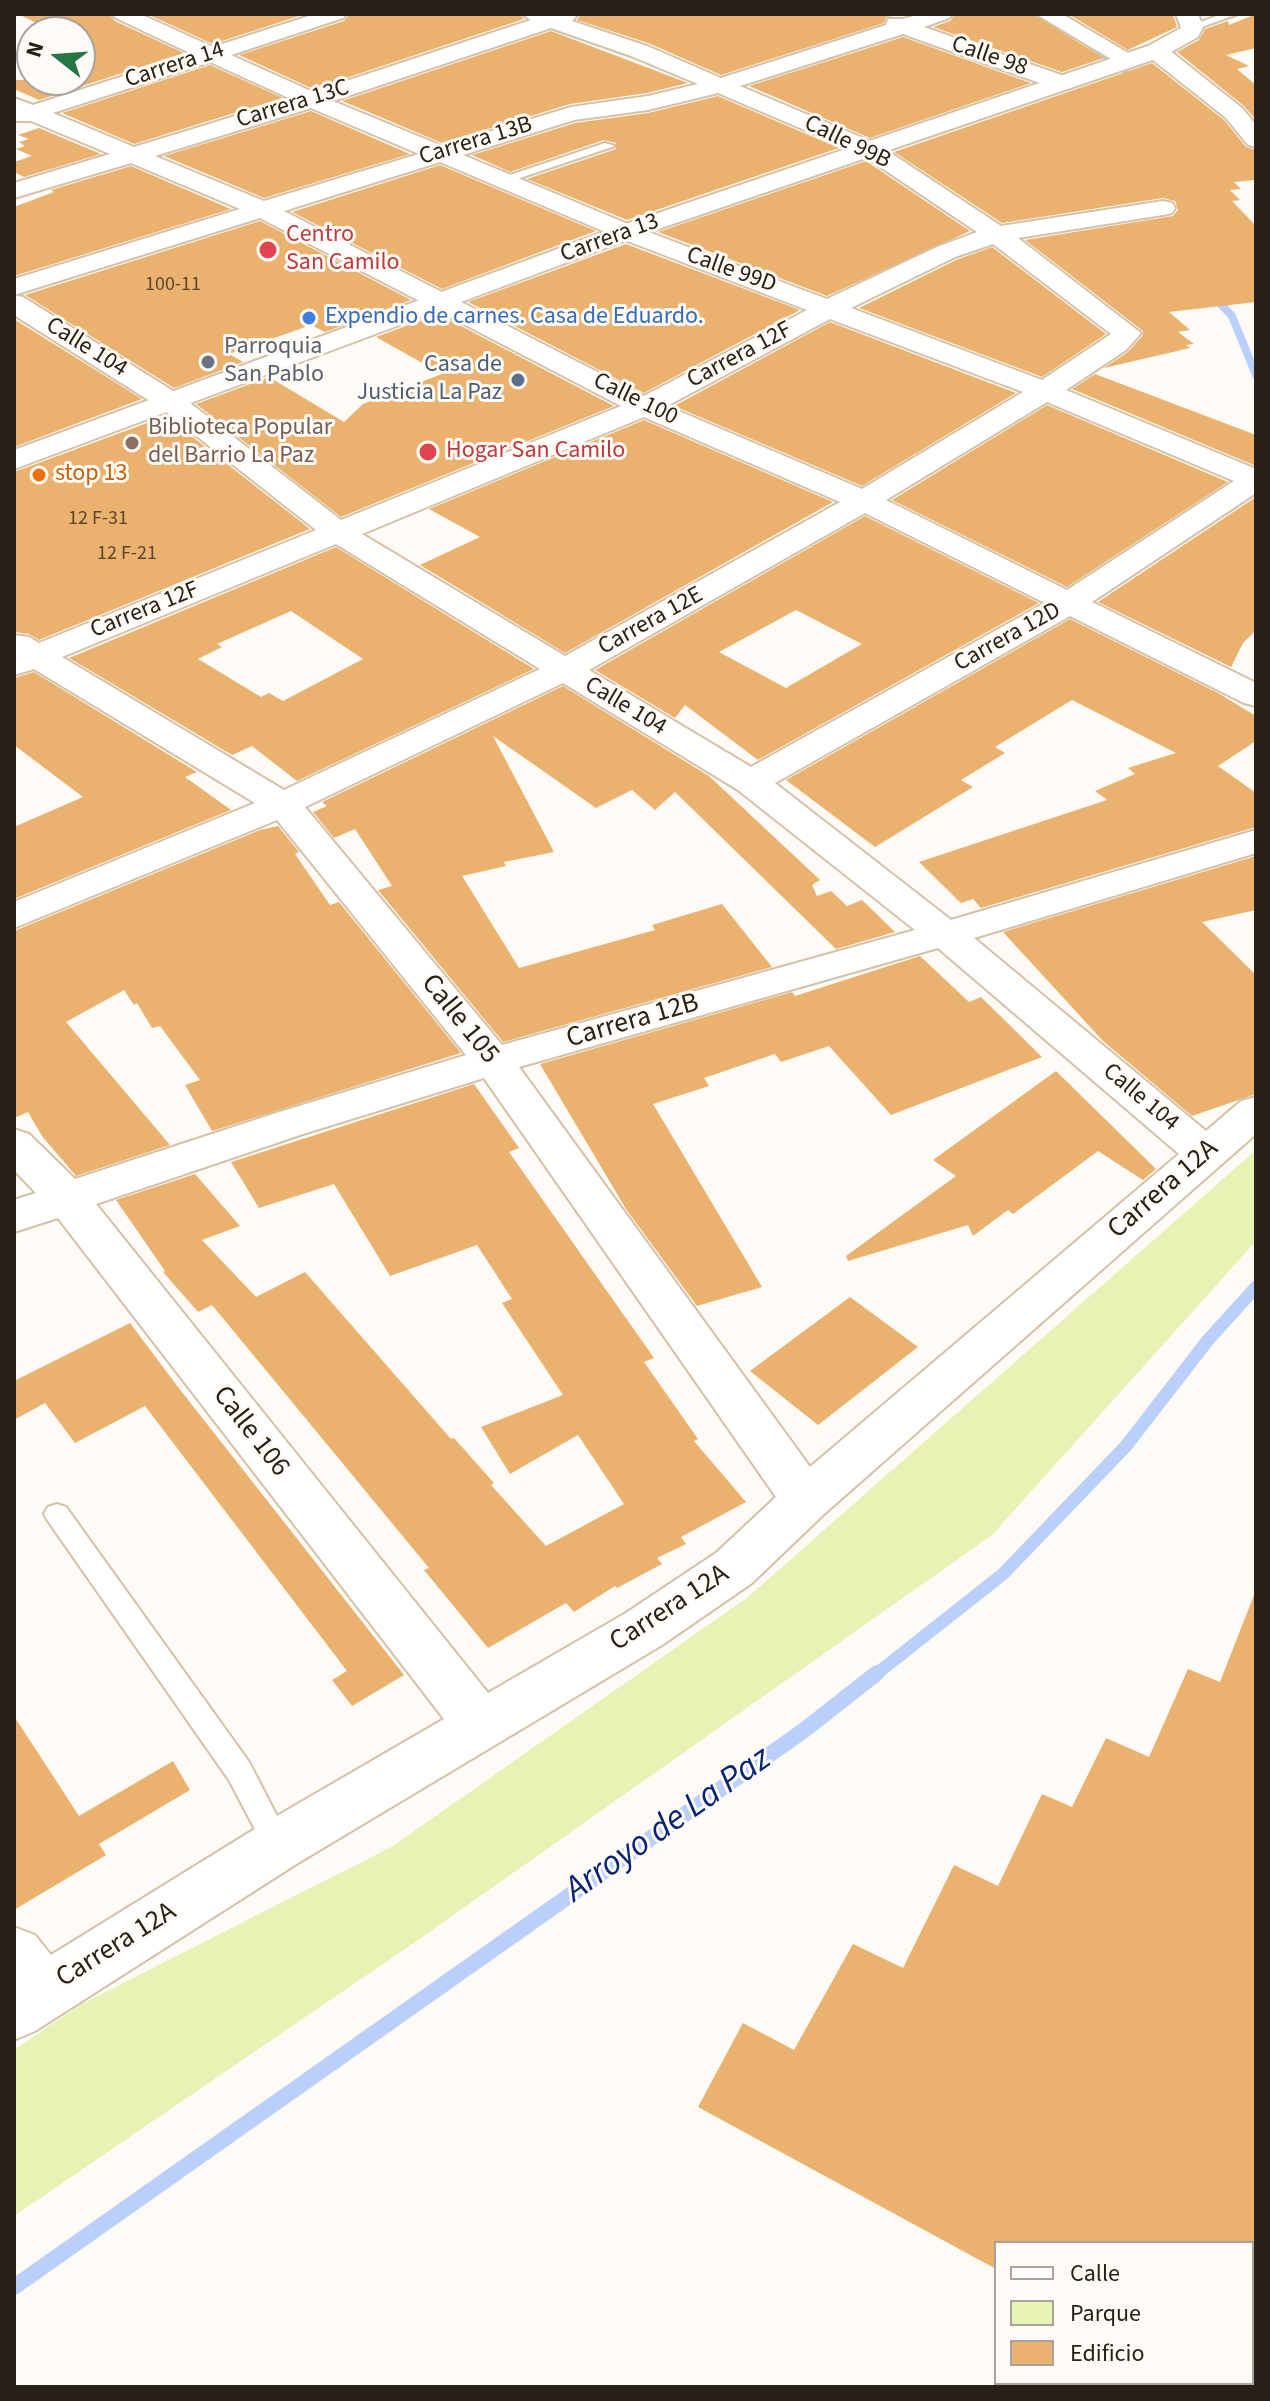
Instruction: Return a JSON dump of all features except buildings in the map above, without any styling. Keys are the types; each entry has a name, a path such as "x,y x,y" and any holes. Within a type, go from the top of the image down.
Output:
{"street":[{"name":"Calle 99D","path":"123,14 312,100 626,232 1045,391 1256,480"},
{"name":"Carrera 14","path":"20,112 336,14"},
{"name":"Calle 98","path":"875,14 902,27 1059,82"},
{"name":"Carrera 13B","path":"15,300 261,209 439,153 571,114 648,103 718,86 942,14"},
{"path":"1047,14 1117,63"},
{"name":"Calle 99B","path":"553,16 869,149 996,234 1127,333"},
{"name":"Carrera 13C","path":"14,191 312,100 553,16"},
{"name":"Carrera 13","path":"14,460 626,232 1156,51 1190,32 1189,20"},
{"path":"1156,51 1245,112 1256,140"},
{"name":"Calle 100","path":"20,112 133,153 261,209 644,407 864,501 1069,603 1249,682"},
{"name":"Carrera 12F","path":"21,655 337,532 644,407 921,263 996,234 1163,208"},
{"name":"Calle 104","path":"15,300 171,402 337,532 751,782 945,934 1205,1153"},
{"name":"Carrera 12E","path":"14,916 283,804 564,670 864,501 1045,391 1116,344 1127,333"},
{"name":"Carrera 12D","path":"751,782 1069,603 1256,480"},
{"name":"Calle 105","path":"21,655 283,804 493,1061 806,1500"},
{"name":"Carrera 12B","path":"14,1216 493,1061 945,934 1256,841"},
{"name":"Carrera 12A","path":"24,1986 278,1845 644,1629 734,1568 806,1500 1256,1111"},
{"name":"Calle 106","path":"14,1144 66,1197 481,1725"}],"lane":[{"path":"1189,20 1233,14"},
{"path":"504,179 609,146"},
{"path":"57,1514 239,1771 278,1845"}],"green space":[{"path":"1256,1150 1256,1241 992,1535 418,1940 14,2216 14,2050 80,2005 393,1846 748,1597"}],"waterway":[{"path":"1083,40 1139,82"},
{"path":"1213,296 1232,316 1256,375"},
{"name":"Arroyo de La Paz","path":"875,1675 1003,1574 1126,1446 1208,1340 1256,1287"},
{"name":"Arroyo de La Paz","path":"14,2287 803,1731 877,1673"}],"place":[{"name":"Centro San Camilo","path":"268,250"},
{"name":"Expendio de carnes. Casa de Eduardo.","path":"309,318"},
{"name":"Parroquia San Pablo","path":"208,362"},
{"name":"Casa de Justicia La Paz","path":"518,380"},
{"name":"Biblioteca Popular del Barrio La Paz","path":"132,443"},
{"name":"Hogar San Camilo","path":"428,452"},
{"name":"stop 13","path":"39,475"}]}
